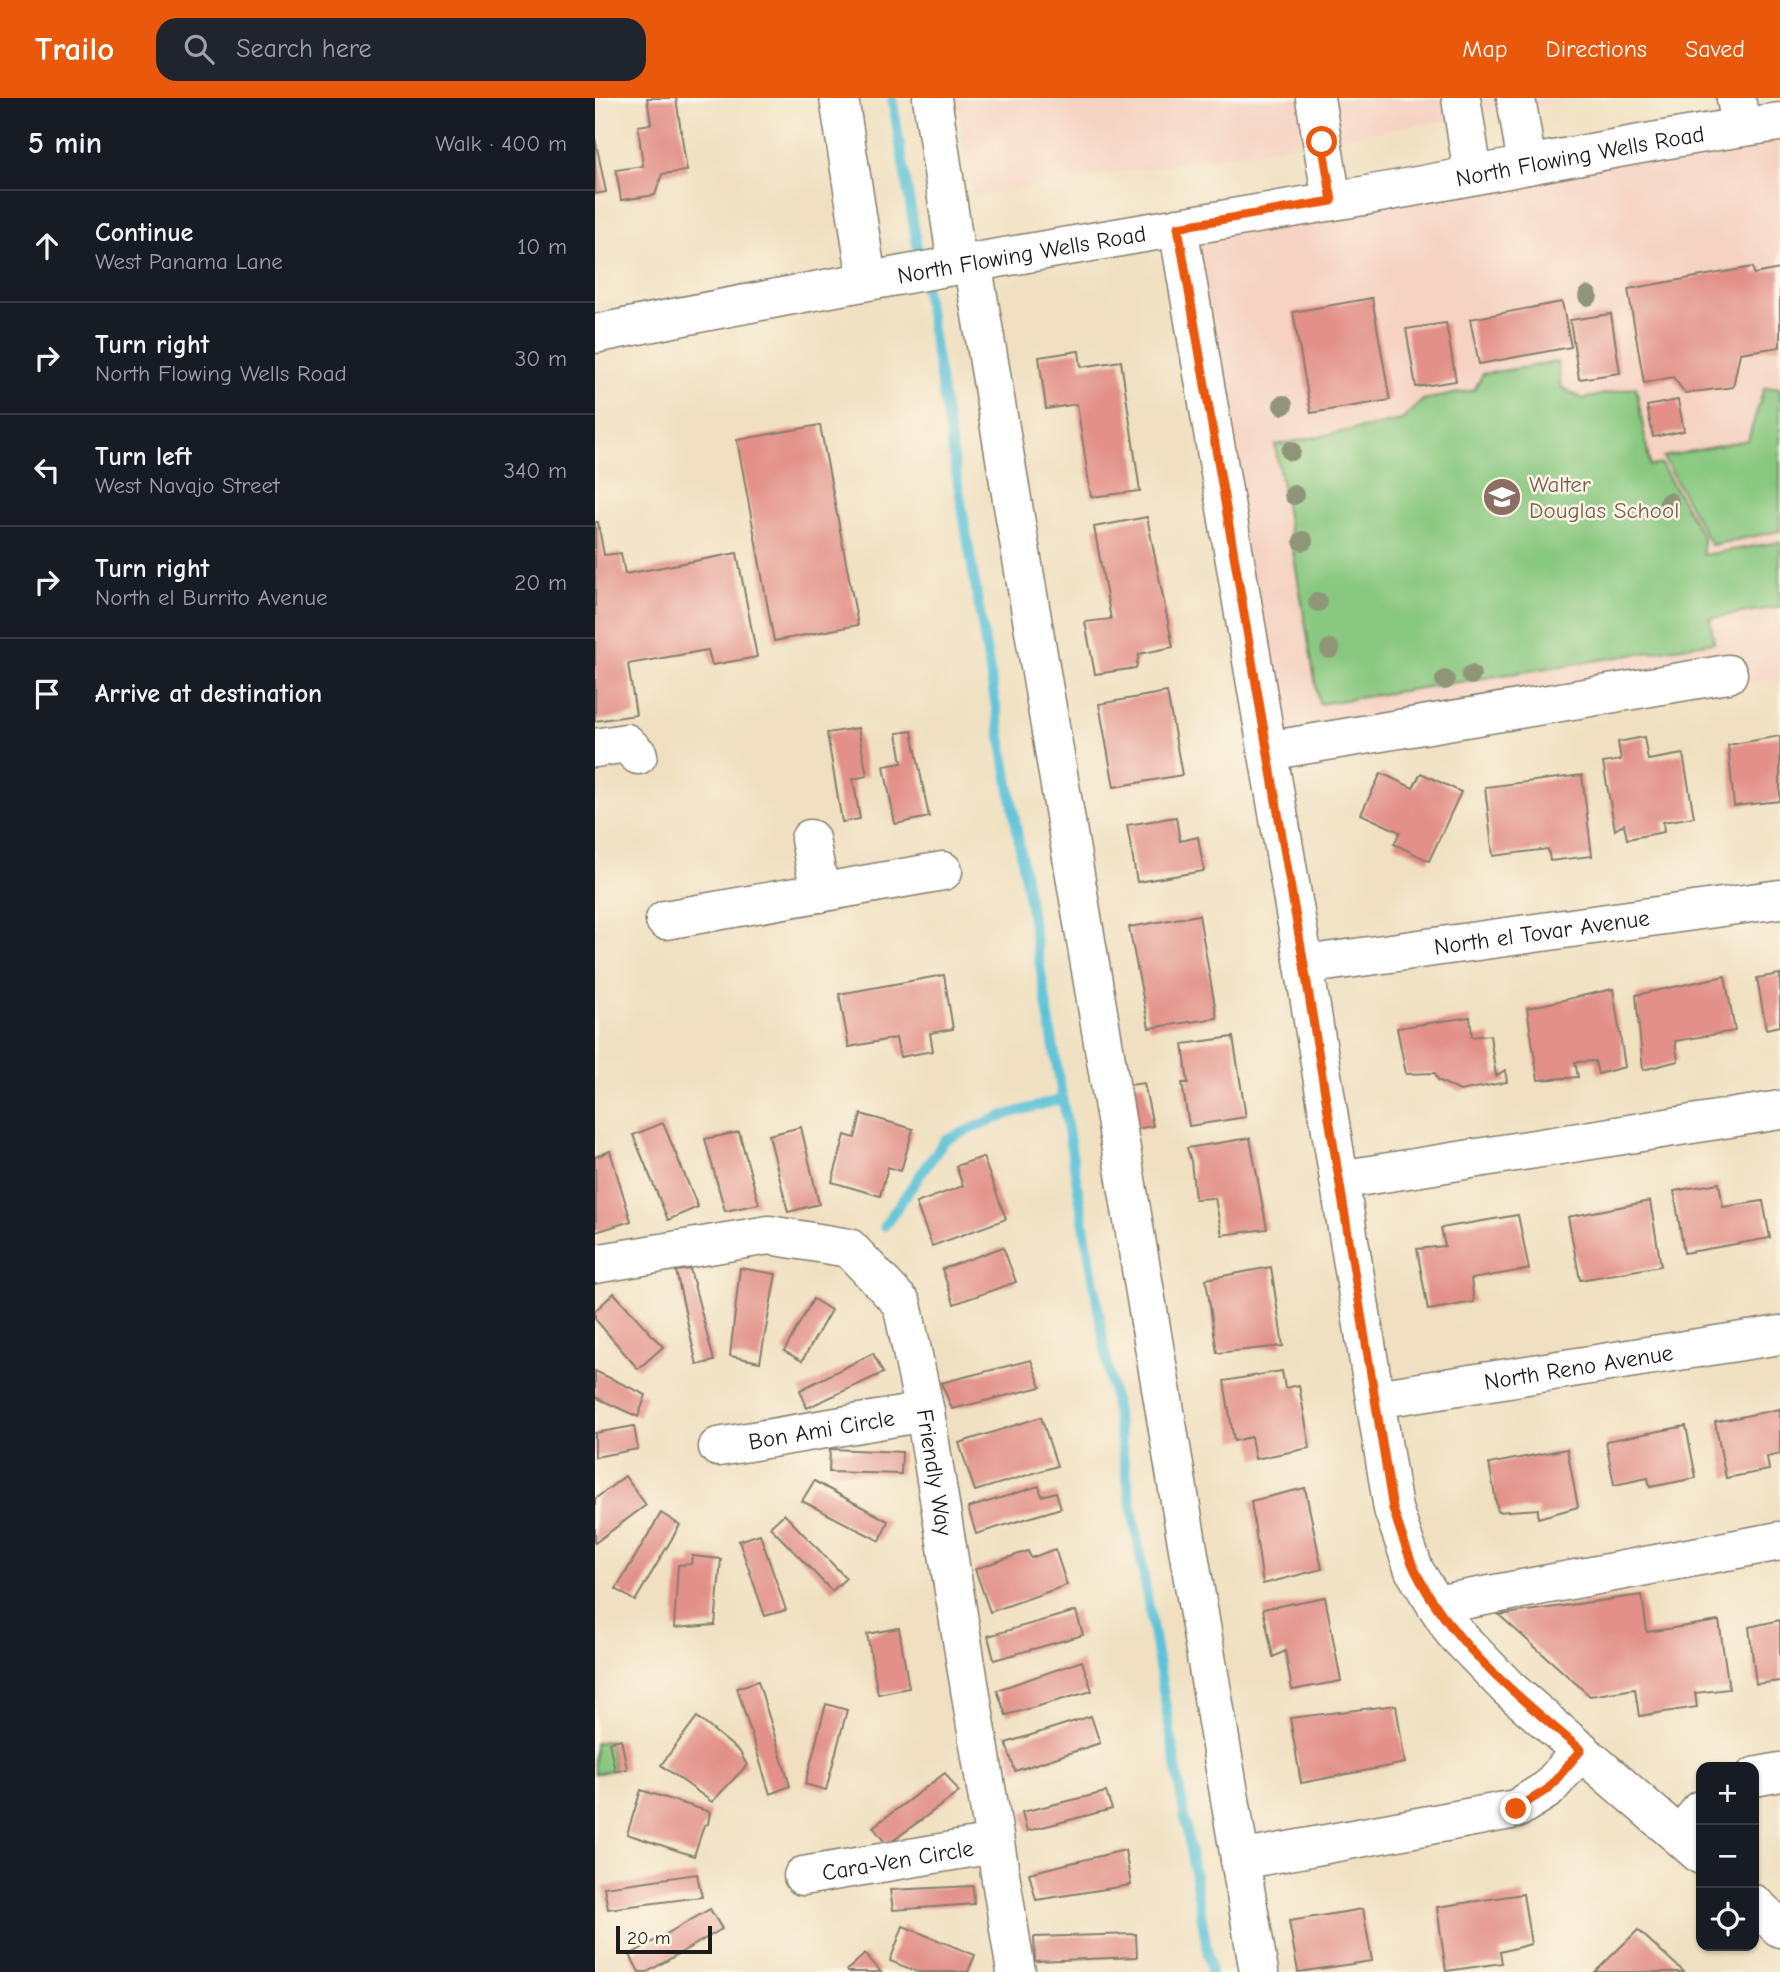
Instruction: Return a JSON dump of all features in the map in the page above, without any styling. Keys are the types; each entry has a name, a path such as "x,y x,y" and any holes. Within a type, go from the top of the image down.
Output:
{"street":[{"path":"839,98 874,279"},
{"path":"932,98 1259,1972"},
{"path":"1315,98 1332,201"},
{"path":"1461,98 1473,174"},
{"path":"1516,98 1527,165"},
{"name":"North Flowing Wells Road","path":"595,334 874,279 1527,165 1738,113 1780,122"},
{"path":"1178,227 1304,965 1393,1509 1415,1570 1453,1631 1509,1688 1581,1750 1694,1834"},
{"path":"1267,751 1728,674"},
{"path":"595,748 625,743 638,755"},
{"path":"810,839 820,893"},
{"path":"665,920 943,870"},
{"name":"North el Tovar Avenue","path":"1304,965 1780,899"},
{"path":"1339,1180 1780,1110"},
{"name":"Friendly Way","path":"595,1264 769,1234 849,1248 902,1304 925,1412 1016,1972"},
{"name":"North Reno Avenue","path":"1376,1399 1780,1335"},
{"name":"Bon Ami Circle","path":"718,1447 925,1412"},
{"path":"1436,1605 1780,1541"},
{"path":"1240,1860 1516,1809 1548,1789 1581,1750"},
{"path":"1759,1776 1780,1772"},
{"name":"Cara-Ven Circle","path":"803,1877 994,1844"},
{"path":"1759,1909 1780,1928"}],"shaded area":[{"path":"957,98 1585,98 973,196"},
{"name":"Walter Douglas School","path":"1780,122 1780,679 1268,760 1178,227"}],"green space":[{"path":"1557,362 1561,387 1583,399 1636,387 1650,466 1661,464 1703,537 1703,555 1780,542 1780,607 1710,618 1714,642 1319,704 1275,445 1402,420 1423,400 1474,390 1483,374"},
{"path":"1780,387 1780,531 1711,545 1663,457 1748,440 1764,388"},
{"path":"609,1740 614,1770 595,1774 595,1743"}],"building":[{"path":"647,98 676,98 687,171 662,174 655,195 621,200 616,170 643,166 638,126 651,124"},
{"path":"595,138 606,192 595,194"},
{"path":"1753,267 1754,274 1780,269 1780,347 1740,353 1733,387 1685,393 1673,377 1644,383 1628,289"},
{"path":"1372,298 1390,400 1311,413 1293,312"},
{"path":"1562,302 1571,347 1479,364 1470,319"},
{"path":"1611,314 1620,373 1579,379 1570,320"},
{"path":"1446,323 1456,381 1416,387 1406,329"},
{"path":"1079,351 1081,367 1121,361 1140,491 1091,497 1077,404 1046,409 1039,357"},
{"path":"1678,400 1684,431 1653,437 1647,406"},
{"path":"820,425 858,625 774,641 737,440"},
{"path":"1147,517 1173,647 1139,654 1136,668 1095,674 1085,622 1111,619 1094,527"},
{"path":"595,522 598,522 604,555 621,553 625,574 737,553 757,657 712,665 708,650 628,664 636,715 595,721"},
{"path":"1167,692 1182,775 1114,787 1099,704"},
{"path":"858,728 867,776 853,779 860,819 842,822 827,733"},
{"path":"912,731 929,817 895,824 884,766 902,763 897,733"},
{"path":"1780,736 1780,801 1734,806 1728,745"},
{"path":"1644,737 1648,760 1683,754 1694,817 1663,822 1664,832 1627,839 1624,824 1615,830 1603,763 1621,760 1618,742"},
{"path":"1381,773 1413,788 1421,773 1461,792 1429,861 1394,844 1400,832 1361,814"},
{"path":"1582,775 1592,856 1550,861 1548,849 1493,856 1485,787"},
{"path":"1176,817 1180,841 1198,837 1204,871 1137,882 1127,825"},
{"path":"1199,915 1217,1018 1149,1028 1129,927"},
{"path":"1780,974 1780,1026 1766,1029 1757,978"},
{"path":"944,975 953,1029 930,1033 933,1051 900,1057 896,1038 849,1047 839,994"},
{"path":"1725,976 1735,1031 1675,1041 1678,1061 1643,1070 1636,995"},
{"path":"1613,989 1625,1067 1598,1074 1595,1061 1575,1062 1578,1077 1538,1080 1527,1008"},
{"path":"1470,1017 1472,1037 1490,1035 1496,1076 1505,1070 1507,1082 1460,1091 1438,1080 1435,1073 1406,1074 1397,1028"},
{"path":"1233,1037 1246,1117 1189,1126 1182,1083 1188,1083 1183,1044"},
{"path":"1144,1083 1153,1126 1123,1131 1115,1087"},
{"path":"861,1114 913,1129 901,1171 888,1167 880,1196 832,1182 845,1135 855,1138"},
{"path":"663,1123 698,1207 668,1220 633,1135"},
{"path":"801,1127 819,1204 788,1212 769,1135"},
{"path":"739,1132 759,1204 725,1211 705,1139"},
{"path":"1250,1138 1267,1229 1222,1235 1215,1198 1195,1199 1187,1148"},
{"path":"610,1151 631,1221 596,1232 595,1157"},
{"path":"983,1157 1006,1219 932,1246 916,1203 963,1186 956,1166"},
{"path":"1719,1183 1723,1207 1763,1201 1770,1238 1684,1253 1674,1191"},
{"path":"1650,1201 1661,1266 1580,1280 1568,1217"},
{"path":"1518,1215 1529,1269 1471,1279 1474,1302 1428,1310 1417,1249 1445,1246 1441,1228"},
{"path":"1003,1247 1016,1282 954,1304 942,1269"},
{"path":"1271,1267 1283,1346 1217,1353 1206,1279"},
{"path":"740,1268 776,1274 760,1362 730,1356"},
{"path":"690,1269 714,1361 697,1365 676,1271"},
{"path":"614,1293 663,1347 638,1369 595,1319 595,1311"},
{"path":"813,1299 831,1310 802,1361 784,1351"},
{"path":"873,1353 883,1373 807,1408 800,1390"},
{"path":"1031,1360 1041,1387 952,1409 941,1383"},
{"path":"595,1371 646,1395 638,1417 595,1397"},
{"path":"1282,1371 1285,1388 1299,1385 1310,1448 1255,1459 1251,1437 1234,1441 1224,1381"},
{"path":"1780,1409 1780,1454 1767,1457 1769,1470 1726,1478 1715,1422"},
{"path":"1041,1417 1057,1466 975,1491 959,1443"},
{"path":"634,1426 638,1449 595,1457 595,1433"},
{"path":"1686,1426 1696,1478 1650,1487 1648,1478 1614,1485 1606,1441"},
{"path":"830,1449 902,1452 901,1474 829,1472"},
{"path":"1567,1449 1578,1507 1538,1518 1538,1509 1498,1512 1489,1464"},
{"path":"625,1476 646,1505 595,1543 595,1499"},
{"path":"814,1481 888,1521 880,1541 802,1501"},
{"path":"1039,1486 1042,1496 1056,1492 1061,1508 976,1534 968,1508"},
{"path":"1305,1488 1322,1569 1263,1584 1251,1501"},
{"path":"661,1513 680,1525 635,1601 616,1589"},
{"path":"784,1514 846,1578 832,1591 770,1527"},
{"path":"760,1534 786,1610 765,1616 739,1541"},
{"path":"1055,1549 1067,1585 990,1612 975,1569 1028,1551 1031,1558"},
{"path":"692,1556 721,1559 715,1625 674,1628 678,1565 691,1564"},
{"path":"1642,1595 1647,1632 1719,1621 1729,1689 1695,1693 1697,1707 1639,1716 1635,1689 1590,1696 1499,1615"},
{"path":"1325,1597 1341,1681 1292,1690 1285,1651 1273,1657 1263,1609"},
{"path":"1076,1611 1083,1635 994,1660 988,1636"},
{"path":"1780,1620 1780,1681 1756,1684 1749,1627"},
{"path":"899,1628 909,1688 878,1694 867,1634"},
{"path":"1082,1661 1092,1691 1006,1715 997,1690"},
{"path":"758,1681 790,1786 770,1794 737,1688"},
{"path":"826,1704 847,1710 826,1790 805,1784"},
{"path":"1396,1705 1405,1763 1301,1783 1290,1718"},
{"path":"1091,1716 1100,1743 1015,1771 1006,1743"},
{"path":"697,1717 740,1752 747,1765 712,1802 661,1765"},
{"path":"621,1739 627,1769 615,1771 609,1742"},
{"path":"945,1773 959,1792 887,1845 873,1827"},
{"path":"641,1790 710,1812 708,1824 704,1825 694,1856 627,1834"},
{"path":"1106,1792 1112,1809 1027,1831 1022,1812"},
{"path":"1125,1850 1131,1885 1036,1900 1029,1873"},
{"path":"697,1874 702,1897 608,1909 604,1887"},
{"path":"973,1886 974,1904 893,1910 890,1890"},
{"path":"1523,1894 1531,1944 1500,1952 1502,1963 1446,1971 1437,1907"},
{"path":"710,1909 722,1929 647,1972 639,1972 630,1955"},
{"path":"1363,1909 1372,1961 1298,1972 1289,1921"},
{"path":"903,1926 975,1955 968,1972 918,1972 890,1961"},
{"path":"1638,1930 1684,1972 1595,1972"},
{"path":"1136,1934 1137,1957 1035,1961 1034,1937"},
{"path":"865,1954 881,1972 848,1972 847,1970"}],"waterway":[{"path":"892,98 920,263"},
{"path":"923,278 1211,1972"},
{"path":"884,1226 945,1140 1002,1116 1062,1099"}],"place":[{"name":"Walter Douglas School","path":"1502,497"}],"route":[{"path":"1322,142 1332,201 1178,227 1304,965 1393,1509 1415,1570 1453,1631 1509,1688 1581,1750 1548,1789 1516,1809"}]}
